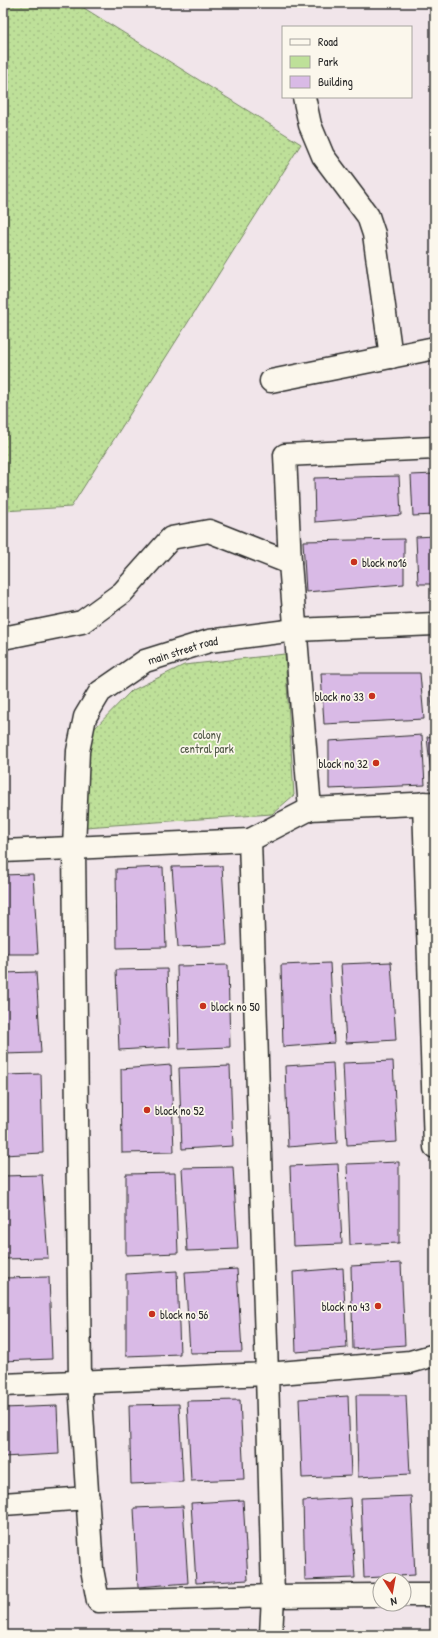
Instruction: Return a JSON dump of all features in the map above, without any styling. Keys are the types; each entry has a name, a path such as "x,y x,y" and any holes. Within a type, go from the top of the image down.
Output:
{"street":[{"path":"304,98 310,125 323,156 368,216 374,234 391,357"},
{"path":"271,380 435,348"},
{"path":"310,809 290,562 285,455 435,448"},
{"path":"3,638 82,622 122,594 171,538 209,531 290,562"},
{"name":"main street road","path":"273,1596 98,1601 92,1569 80,1382 74,848 78,751 84,717 100,692 145,661 209,641 295,630 435,624"},
{"path":"3,851 250,840 310,809 429,803 435,1147"},
{"path":"250,840 273,1596 271,1635"},
{"path":"3,1385 267,1374 410,1362 435,1355"},
{"path":"3,1504 88,1498"},
{"path":"412,1595 435,1595"},
{"path":"273,1596 372,1596"}],"green space":[{"path":"3,3 76,3 301,144 71,507 3,511"},
{"name":"colony central park","path":"285,654 294,795 272,814 85,827 89,734 131,691 184,665"}],"building":[{"path":"435,474 435,515 413,516 411,475"},
{"path":"399,476 401,515 315,522 314,478"},
{"path":"435,536 435,584 418,584 416,537"},
{"name":"block no16","path":"404,539 404,584 306,592 303,541"},
{"path":"435,672 435,719 433,719 429,673"},
{"name":"block no 33","path":"321,673 420,673 424,719 324,724"},
{"name":"block no 32","path":"422,735 425,785 329,789 329,741"},
{"path":"435,736 435,784 432,784 427,737"},
{"path":"222,866 227,945 178,947 172,867"},
{"path":"163,867 166,947 117,948 116,869"},
{"path":"33,874 38,954 3,954 3,875"},
{"path":"391,962 396,1040 346,1043 341,964"},
{"path":"330,963 334,1043 283,1047 281,965"},
{"name":"block no 50","path":"228,965 230,1047 179,1049 177,966"},
{"path":"167,969 170,1047 119,1050 116,970"},
{"path":"36,972 41,1053 3,1054 3,973"},
{"path":"393,1061 397,1142 347,1145 343,1063"},
{"path":"333,1063 337,1143 288,1147 285,1066"},
{"name":"block no 52","path":"171,1065 174,1152 122,1153 121,1069"},
{"path":"230,1066 233,1146 182,1149 179,1068"},
{"path":"41,1074 43,1153 3,1155 3,1075"},
{"path":"399,1162 399,1243 350,1245 347,1164"},
{"path":"338,1164 342,1244 293,1246 290,1166"},
{"path":"233,1167 238,1249 187,1251 182,1168"},
{"path":"175,1173 178,1253 126,1255 126,1174"},
{"path":"42,1175 48,1258 3,1259 3,1176"},
{"name":"block no 43","path":"401,1263 405,1345 353,1349 351,1266"},
{"path":"343,1268 347,1348 296,1352 293,1272"},
{"path":"237,1269 242,1352 190,1353 185,1272"},
{"name":"block no 56","path":"177,1271 180,1354 126,1356 126,1274"},
{"path":"49,1277 52,1359 3,1361 3,1278"},
{"path":"356,1395 406,1395 410,1474 358,1477"},
{"path":"348,1396 351,1476 302,1478 299,1399"},
{"path":"240,1400 244,1479 191,1481 187,1401"},
{"path":"179,1404 183,1482 131,1484 129,1405"},
{"path":"57,1406 59,1454 3,1457 3,1408"},
{"path":"411,1496 415,1575 412,1575 412,1572 372,1572 372,1578 364,1578 361,1498"},
{"path":"350,1498 355,1578 305,1580 303,1501"},
{"path":"243,1500 248,1580 196,1583 191,1503"},
{"path":"183,1506 188,1583 138,1587 134,1508"}],"place":[{"name":"block no16","path":"354,562"},
{"name":"block no 33","path":"372,696"},
{"name":"block no 32","path":"376,763"},
{"name":"block no 50","path":"203,1006"},
{"name":"block no 52","path":"147,1110"},
{"name":"block no 43","path":"378,1306"},
{"name":"block no 56","path":"152,1314"}]}
